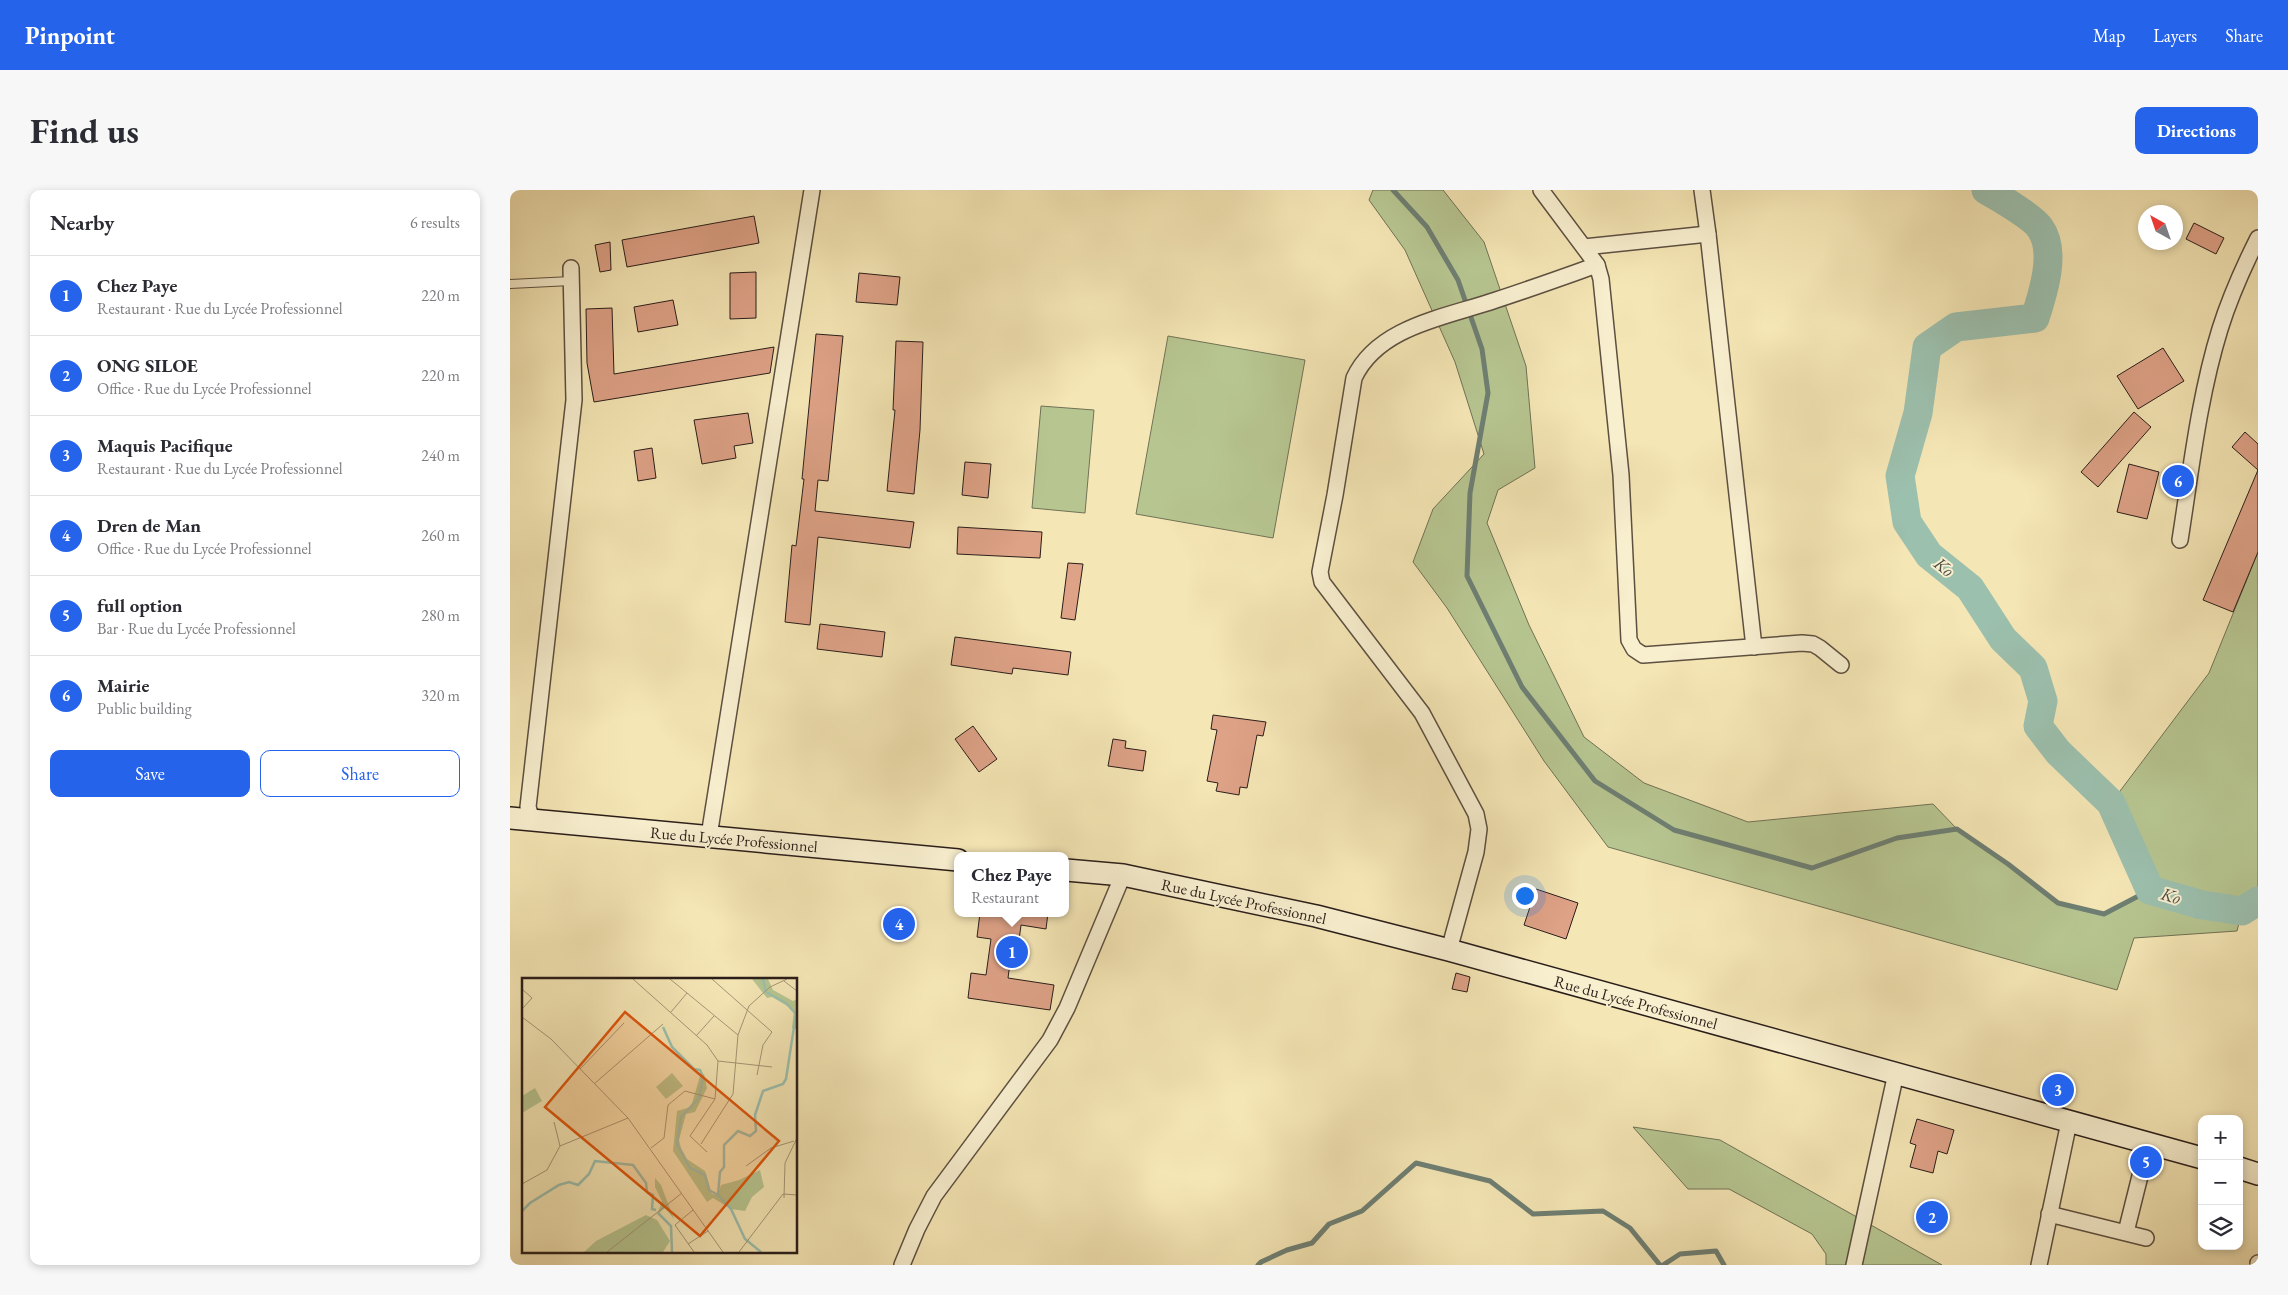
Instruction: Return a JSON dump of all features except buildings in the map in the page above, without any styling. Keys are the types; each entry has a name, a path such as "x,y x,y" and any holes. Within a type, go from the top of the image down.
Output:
{"main road":[{"name":"Rue du Lycée Professionnel","path":"522,816 954,860"},
{"name":"Rue du Lycée Professionnel","path":"1069,870 1123,875 1316,916 1449,950 2198,1157"},
{"path":"2243,1169 2258,1174"}],"street":[{"path":"709,836 812,190"},
{"path":"1541,190 1597,265 1601,279 1621,475 1629,640 1634,649 1643,655 1802,643 1813,644 1841,665"},
{"path":"1702,190 1754,647"},
{"path":"1584,247 1708,234"},
{"path":"2180,540 2204,394 2220,330 2238,277 2258,238"},
{"path":"1449,950 1476,852 1479,829 1476,814 1422,712 1322,582 1320,572 1354,378 1359,367 1373,352 1397,334 1433,319 1494,301 1597,265"},
{"path":"522,816 574,400 571,274"},
{"path":"902,1265 917,1228 934,1196 1050,1040 1067,1008 1123,875"},
{"path":"1854,1265 1896,1073"},
{"path":"2039,1265 2069,1122"},
{"path":"2126,1232 2148,1144"},
{"path":"2049,1214 2146,1238"}],"lane":[{"path":"510,284 571,274"}],"green space":[{"path":"1373,190 1443,190 1484,242 1526,366 1535,468 1498,490 1487,523 1529,625 1584,737 1644,783 1748,822 1933,804 1957,829 2008,864 2058,903 2104,914 2150,890 2111,803 2209,673 2258,552 2258,901 2242,911 2237,931 2134,938 2117,990 1608,847 1544,761 1447,608 1413,562 1433,509 1484,454 1455,362 1405,250 1369,200"},
{"path":"1168,336 1305,360 1273,538 1136,514"},
{"path":"1041,406 1094,410 1085,513 1032,508"},
{"path":"1633,1127 1720,1140 1942,1265 1826,1265 1826,1254 1812,1234 1729,1189 1688,1189"}],"waterway":[{"path":"1393,190 1427,227 1458,280 1482,349 1488,393 1470,493 1467,576 1522,687 1595,781 1674,830 1812,868 1897,838 1957,829 2008,864 2058,903 2104,914 2150,890"},
{"name":"Ko","path":"1986,190 2023,213 2040,228 2048,248 2045,285 2035,318 1956,327 1927,347 1918,413 1900,476 1907,522 1929,555 1970,588 2003,639 2033,668 2043,701 2038,726 2058,752 2111,803 2150,890 2202,905 2242,911 2258,901"},
{"path":"1258,1265 1287,1250 1312,1243 1329,1224 1362,1211 1416,1163 1490,1181 1533,1214 1603,1211 1630,1228 1660,1265"},
{"path":"1663,1265 1680,1254 1716,1251 1724,1265"}],"place":[{"name":"Mairie","path":"2178,481"},
{"name":"Dren de Man","path":"899,924"},
{"name":"Chez Paye","path":"1012,952"},
{"name":"Maquis Pacifique","path":"2058,1090"},
{"name":"full option","path":"2146,1162"},
{"name":"ONG SILOE","path":"1932,1217"}]}
